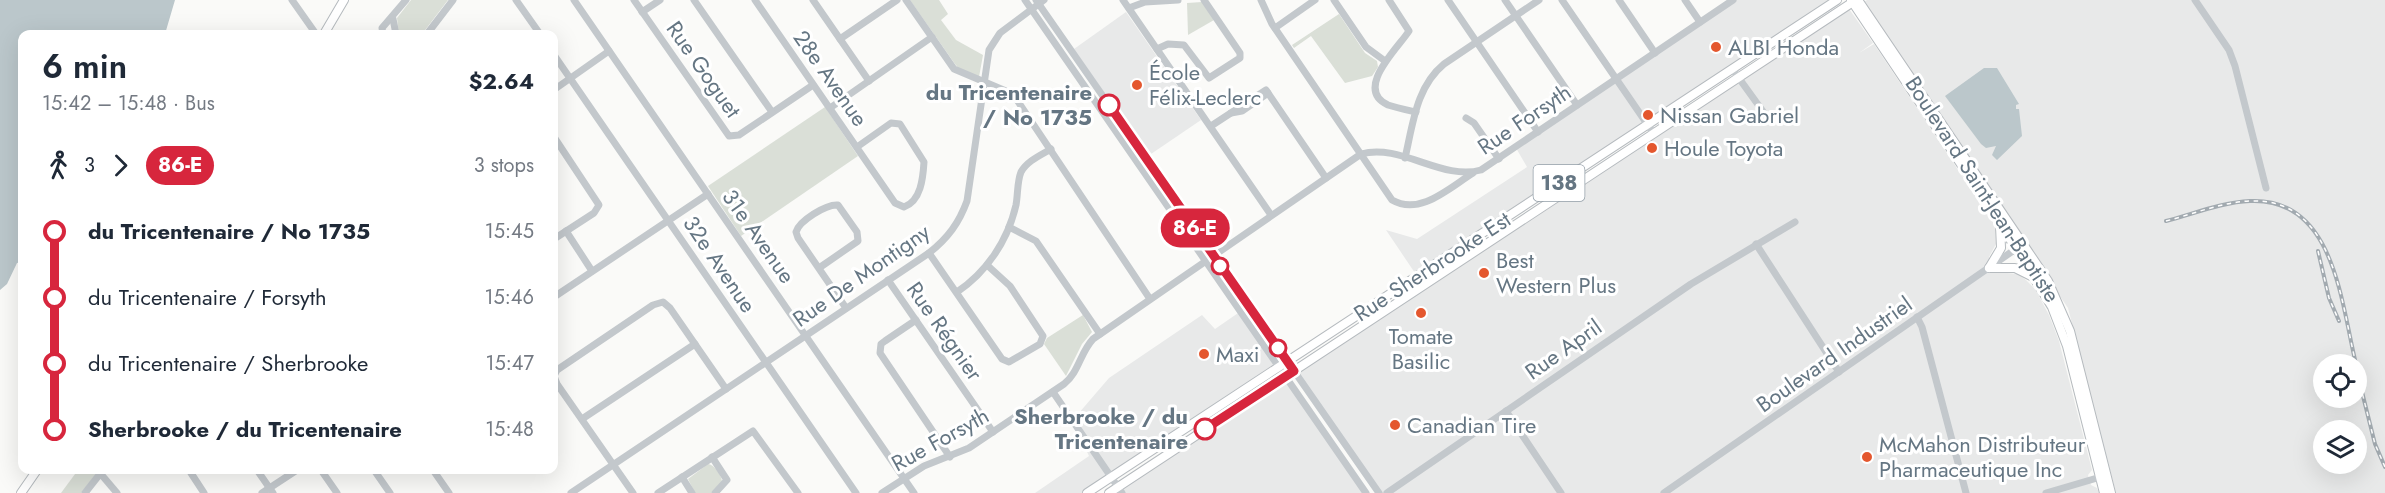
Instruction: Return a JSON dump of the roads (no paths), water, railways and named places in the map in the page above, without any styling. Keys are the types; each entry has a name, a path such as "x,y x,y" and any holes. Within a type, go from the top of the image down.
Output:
{"main road":[{"path":"326,30 344,0"},
{"name":"Rue Sherbrooke Est","path":"1108,493 1120,490 1166,455 1681,116 1733,70 1837,0"},
{"name":"Rue Sherbrooke Est","path":"1087,493 1648,124 1675,107 1738,78 1854,1"},
{"name":"Boulevard Saint-Jean-Baptiste","path":"1854,1 2020,246 2052,308 2067,346 2103,476 2111,493"},
{"path":"1776,42 1781,50"},
{"path":"1675,107 1681,116"},
{"name":"Boulevard Saint-Jean-Baptiste","path":"1964,161 1995,214 2048,280 2070,331 2103,476 2104,493"},
{"path":"1546,191 1553,200"},
{"path":"1513,213 1519,222"},
{"path":"1989,268 2001,248 2002,234 1995,214"},
{"path":"1989,268 2015,268 2024,271 2039,284"},
{"path":"1425,271 1431,280"},
{"path":"1392,293 1397,303"},
{"path":"1216,422 1218,408"},
{"path":"1165,443 1166,455"},
{"path":"21,493 34,474"}],"street":[{"path":"292,0 313,30"},
{"path":"382,30 406,0"},
{"path":"431,30 453,0"},
{"path":"516,0 537,30"},
{"name":"31e Avenue","path":"574,0 914,493"},
{"name":"Rue Goguet","path":"634,0 729,136 739,135 813,85"},
{"path":"642,12 660,0"},
{"path":"694,0 772,112"},
{"name":"28e Avenue","path":"755,0 895,203 904,207 911,204 920,188 924,162 900,124 891,123 857,147"},
{"path":"813,0 869,81"},
{"path":"840,39 897,0"},
{"path":"906,0 954,69 1013,94 1051,149 1084,205 1150,299"},
{"path":"1025,0 1206,261 1284,364"},
{"path":"1123,0 1271,215"},
{"path":"1129,8 1145,2 1178,0"},
{"path":"1157,49 1168,44 1184,45 1209,78 1240,58 1240,53 1203,0"},
{"path":"1261,0 1275,28 1392,200 1400,205 1414,206 1427,202 1474,172"},
{"path":"1275,28 1315,0"},
{"path":"1334,0 1366,47 1385,61"},
{"path":"1389,0 1409,31 1385,61 1376,82 1379,96 1390,105 1416,112"},
{"path":"1448,0 1538,132"},
{"path":"1504,0 1577,105"},
{"path":"1405,158 1416,112 1430,76 1539,0"},
{"path":"1562,0 1654,134"},
{"path":"1619,0 1655,53"},
{"path":"1684,0 1700,22"},
{"name":"Rue Forsyth","path":"882,493 930,463 950,457 993,432 1053,392 1070,379 1085,349 1100,334 1361,154 1379,152 1450,169 1474,172 1499,159 1733,0"},
{"path":"2195,0 2229,50 2266,188"},
{"path":"1040,1 1214,255 1366,493"},
{"name":"Rue De Montigny","path":"571,493 929,253 955,227 967,201 986,58 993,42 1008,26 1040,1"},
{"path":"393,19 395,30"},
{"path":"830,108 932,37"},
{"path":"558,87 609,51"},
{"name":"32e Avenue","path":"558,61 856,493"},
{"path":"1733,70 1767,117"},
{"path":"1211,126 1262,90 1268,93 1326,177"},
{"path":"1466,118 1474,123 1499,159"},
{"path":"558,143 599,204 594,213 558,236"},
{"path":"957,292 987,265 1009,227 1021,172 1051,149"},
{"path":"1450,169 1455,175 1455,184"},
{"path":"558,294 708,194"},
{"path":"819,268 858,241 857,232 838,205 828,206 796,229 798,238 846,308"},
{"name":"Rue April","path":"1387,493 1621,330 1756,244 1795,222"},
{"path":"1009,227 1030,235 1036,241 1100,334"},
{"path":"566,231 592,271"},
{"path":"1756,244 1839,372"},
{"name":"Boulevard Industriel","path":"1665,493 2020,246"},
{"path":"929,253 1005,362 1012,361 1040,344 1043,339 1010,286 987,265"},
{"name":"Rue Régnier","path":"888,280 993,432"},
{"path":"558,371 658,303 667,305 726,389"},
{"path":"1917,317 1922,327 1965,493"},
{"path":"916,320 885,341 880,353 950,457"},
{"path":"582,419 695,344"},
{"path":"1290,373 1379,493"},
{"path":"558,386 633,493"},
{"path":"1053,392 1120,490"},
{"path":"1506,411 1561,493"},
{"path":"658,493 753,431 798,493"},
{"path":"712,457 727,480 715,493"},
{"path":"85,493 100,474"},
{"path":"104,474 117,493"},
{"path":"192,474 204,493"},
{"path":"260,474 271,491"},
{"path":"262,493 271,491 292,474"},
{"path":"324,474 337,493"},
{"path":"377,474 390,493"},
{"path":"436,474 449,493"},
{"path":"2046,493 2103,476"},
{"path":"682,477 692,493"}],"railway":[{"path":"2166,221 2219,206 2250,201 2278,204 2300,216 2317,235 2329,258 2338,285 2354,354"},
{"path":"2318,251 2329,298 2339,321"},
{"path":"2366,408 2375,444 2385,467"}],"place":[{"name":"ALBI Honda","path":"1716,47"},
{"name":"École Félix-Leclerc","path":"1137,85"},
{"name":"du Tricentenaire / No 1735","path":"1109,105"},
{"name":"Nissan Gabriel","path":"1648,115"},
{"name":"Houle Toyota","path":"1652,148"},
{"name":"Best Western Plus","path":"1484,273"},
{"name":"Tomate Basilic","path":"1421,313"},
{"name":"Maxi","path":"1204,354"},
{"name":"Canadian Tire","path":"1395,425"},
{"name":"Sherbrooke / du Tricentenaire","path":"1205,429"},
{"name":"McMahon Distributeur Pharmaceutique Inc","path":"1867,457"}]}
